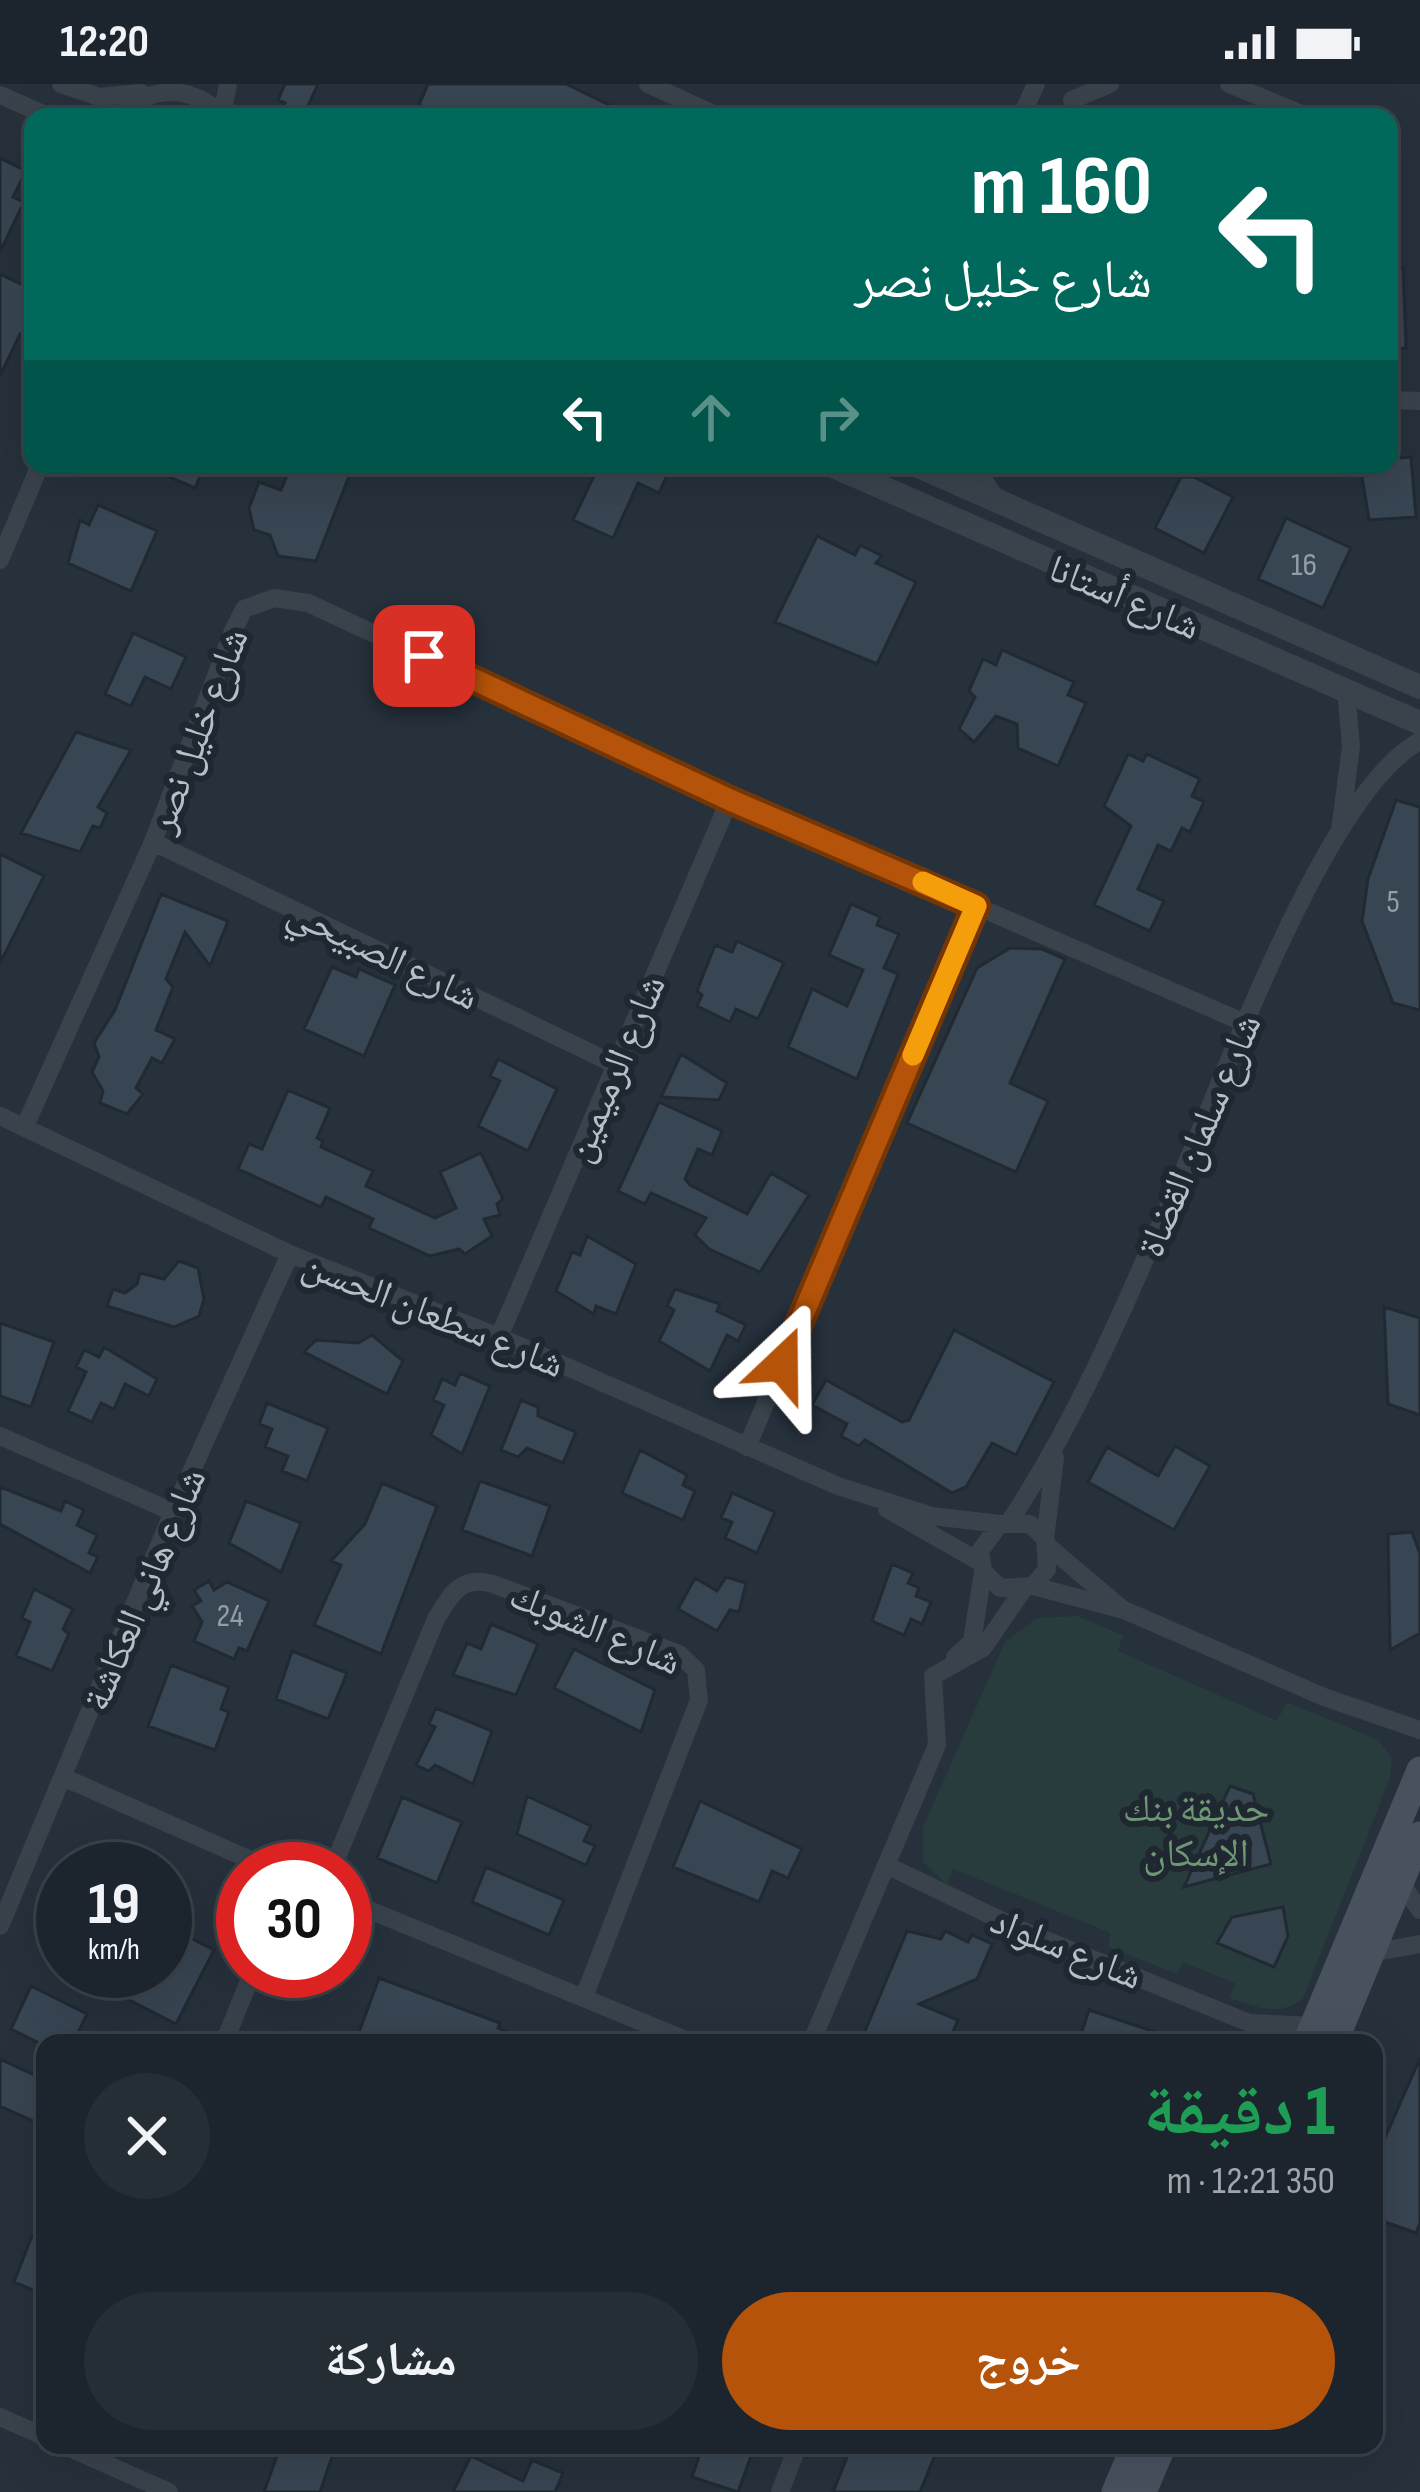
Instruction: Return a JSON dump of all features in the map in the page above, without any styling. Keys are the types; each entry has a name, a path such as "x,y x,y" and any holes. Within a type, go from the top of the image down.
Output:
{"main road":[{"path":"1320,2034 1420,1770"},
{"path":"1320,2034 1371,1953 1420,1835"},
{"path":"1115,2492 1131,2454"},
{"path":"1143,2492 1159,2454"}],"street":[{"path":"62,84 99,97 169,85 207,98 215,108"},
{"path":"648,84 701,108"},
{"path":"1072,100 1110,84"},
{"path":"1229,84 1287,108"},
{"path":"129,108 146,92"},
{"path":"0,95 30,108"},
{"path":"0,560 36,474"},
{"name":"شارع أستانا","path":"852,474 1420,723"},
{"name":"شارع أستانا","path":"936,474 1420,687"},
{"path":"980,474 998,502"},
{"name":"شارع خليل نصر","path":"25,1126 153,842 244,609 274,598 308,602 730,800 1246,1023"},
{"name":"شارع سلمان القضاة","path":"1340,831 1351,746 1346,691"},
{"name":"شارع سلمان القضاة","path":"1005,1522 1058,1442 1118,1321 1246,1023 1340,831 1384,770 1420,742"},
{"name":"شارع الرميمين","path":"499,1337 730,800"},
{"name":"شارع الصبيحي","path":"153,842 616,1065"},
{"path":"747,1447 976,906"},
{"name":"شارع سطعان الحسن","path":"0,1116 290,1254 499,1337 873,1500 944,1518 1005,1522"},
{"name":"شارع هاني العكاشة","path":"0,1926 173,1512 290,1254"},
{"path":"0,1436 173,1512"},
{"name":"شارع سلمان القضاة","path":"1046,1542 1058,1442"},
{"name":"شارع سطعان الحسن","path":"873,1500 981,1567"},
{"path":"933,1676 972,1642 983,1540 1005,1522 1030,1524 1124,1610"},
{"path":"933,1676 983,1648 1047,1569 1046,1542"},
{"path":"981,1567 1000,1588 1028,1588 1124,1610 1324,1697 1420,1730"},
{"name":"شارع الشوبك","path":"343,1842 436,1619 454,1590 478,1580 493,1583 679,1654 696,1670 699,1700 584,1997"},
{"path":"815,2034 937,1745 933,1676"},
{"path":"65,1778 216,1844"},
{"name":"شارع سلواد","path":"886,1865 1019,1929 1250,2023 1300,2034"},
{"path":"1400,1882 1420,1910"},
{"path":"372,1911 672,2034"},
{"path":"1371,1953 1420,1944"},
{"path":"228,2034 242,1998"},
{"name":"شارع سلواد","path":"1250,2023 1259,2034"},
{"path":"0,2417 36,2433"},
{"path":"83,2454 169,2492"},
{"path":"780,2492 795,2454"}],"green space":[{"name":"حديقة بنك الإسكان","path":"1077,1616 1123,1635 1118,1651 1277,1721 1287,1702 1378,1740 1392,1758 1390,1778 1303,1998 1294,2004 1268,2009 1230,1998 1235,1983 1182,1962 1178,1974 1108,1947 1111,1933 953,1869 947,1885 923,1862 923,1827 1005,1642 1037,1618"}],"building":[{"path":"285,84 318,84 310,108 283,108 285,103 278,100"},
{"path":"428,84 566,84 615,108 426,108 419,105"},
{"path":"0,158 24,170 13,197 24,202 0,252"},
{"path":"1398,268 1403,268 1406,348 1398,348"},
{"path":"0,274 24,286 24,336 20,334 0,376"},
{"path":"1411,457 1416,517 1369,520 1361,474 1398,474 1398,458"},
{"path":"162,474 201,474 195,488"},
{"path":"287,474 350,474 316,561 278,556 270,535 254,530 249,508 259,482 281,490"},
{"path":"595,474 668,474 659,493 638,483 613,538 573,520"},
{"path":"1181,477 1194,477 1233,497 1204,553 1155,528"},
{"path":"98,505 157,531 131,591 68,563 80,520 89,525"},
{"path":"1286,518 1351,548 1323,608 1258,579"},
{"path":"817,536 855,555 860,545 882,556 876,563 916,582 877,664 775,622"},
{"path":"133,633 186,657 171,689 145,677 131,706 105,694"},
{"path":"1002,650 1074,682 1068,695 1086,703 1058,766 1018,748 1017,724 996,716 974,742 959,729 975,697 969,691 983,659 996,665"},
{"path":"76,732 131,750 98,807 107,813 100,828 93,826 80,852 21,833"},
{"path":"1128,754 1143,761 1147,754 1200,779 1192,796 1204,802 1190,832 1182,828 1171,851 1158,845 1138,889 1164,901 1150,931 1094,905 1131,826 1104,806"},
{"path":"1396,800 1420,807 1420,1010 1393,1003 1362,921 1368,879"},
{"path":"0,854 44,876 0,963"},
{"path":"161,894 228,921 210,966 185,932 166,979 173,987 156,1030 175,1039 162,1063 152,1058 136,1088 143,1094 127,1114 100,1103 103,1091 92,1072 99,1057 94,1043 115,1010"},
{"path":"851,904 880,917 877,925 899,934 884,968 898,974 857,1079 788,1047 812,989 847,1006 863,970 829,955"},
{"path":"737,941 784,963 758,1019 736,1009 730,1022 697,1006 702,995 697,991 715,945 732,952"},
{"path":"1010,948 1042,949 1065,959 1010,1083 1048,1101 1016,1172 907,1123 977,968"},
{"path":"332,967 356,977 359,969 395,985 364,1056 304,1029"},
{"path":"681,1054 727,1083 719,1100 661,1097"},
{"path":"498,1059 557,1089 528,1151 478,1126 500,1081 490,1076"},
{"path":"288,1090 330,1108 317,1138 323,1141 321,1147 373,1171 366,1186 435,1218 456,1208 440,1172 481,1153 503,1199 497,1204 500,1215 484,1219 492,1236 465,1254 459,1249 430,1256 369,1228 373,1219 326,1197 321,1207 238,1169 249,1144 262,1149"},
{"path":"659,1102 722,1131 712,1155 698,1149 685,1179 690,1185 747,1214 771,1173 809,1195 760,1272 709,1249 695,1235 706,1218 651,1193 645,1204 618,1191"},
{"path":"587,1236 636,1264 616,1314 596,1306 594,1314 556,1291 572,1252 580,1255"},
{"path":"179,1261 198,1268 204,1299 199,1316 174,1327 107,1306 113,1289 125,1293 137,1284 140,1273 164,1279"},
{"path":"675,1289 720,1304 717,1311 746,1325 738,1341 727,1335 710,1371 659,1341 674,1310 667,1306"},
{"path":"1384,1307 1420,1318 1420,1415 1388,1404"},
{"path":"0,1323 54,1342 31,1407 0,1396"},
{"path":"954,1330 1054,1382 1016,1455 992,1443 966,1487 952,1493 865,1440 859,1446 841,1436 847,1424 812,1405 826,1380 902,1422 909,1420"},
{"path":"372,1335 403,1361 387,1394 304,1352 316,1340 358,1343"},
{"path":"104,1347 157,1379 149,1396 125,1384 114,1409 101,1403 92,1422 68,1411 86,1372 76,1367 84,1350 99,1357"},
{"path":"460,1373 490,1386 462,1454 431,1435 444,1405 433,1400 442,1379 455,1385"},
{"path":"521,1400 538,1407 538,1416 576,1432 563,1463 527,1448 518,1457 501,1450"},
{"path":"267,1403 328,1428 307,1481 282,1471 288,1456 265,1447 272,1429 259,1424"},
{"path":"1175,1446 1210,1466 1174,1530 1088,1482 1107,1447 1158,1476"},
{"path":"640,1450 687,1475 683,1485 695,1491 683,1520 622,1493"},
{"path":"480,1481 550,1506 532,1556 462,1530"},
{"path":"382,1483 437,1506 381,1654 314,1625 341,1565 331,1561 365,1524"},
{"path":"0,1487 61,1511 65,1501 84,1510 77,1525 97,1535 89,1553 98,1557 90,1573 0,1524"},
{"path":"732,1493 775,1512 757,1553 725,1538 732,1522 721,1518"},
{"path":"246,1501 301,1523 281,1572 229,1543"},
{"path":"1412,1532 1420,1554 1420,1633 1390,1650 1388,1534"},
{"path":"892,1564 913,1573 908,1583 919,1588 916,1596 931,1602 922,1624 911,1619 904,1635 872,1621"},
{"path":"726,1577 746,1583 739,1612 730,1610 717,1631 678,1609 695,1578 717,1591"},
{"path":"209,1581 214,1590 227,1582 269,1601 247,1651 239,1648 234,1659 194,1641 202,1622 192,1606 201,1601 194,1590"},
{"path":"34,1589 73,1609 63,1629 69,1634 52,1671 16,1656 30,1622 22,1618"},
{"path":"491,1624 538,1644 516,1695 453,1675 467,1643 481,1649"},
{"path":"574,1649 655,1690 641,1732 554,1688"},
{"path":"292,1651 347,1673 328,1719 276,1699"},
{"path":"171,1665 229,1687 221,1709 229,1712 215,1750 148,1726"},
{"path":"436,1708 492,1731 473,1784 435,1765 429,1771 416,1765 435,1727 429,1724"},
{"path":"1230,1786 1253,1794 1271,1864 1184,1887"},
{"path":"527,1796 591,1826 584,1841 595,1846 586,1865 517,1834"},
{"path":"402,1797 462,1822 437,1883 377,1858"},
{"path":"700,1801 802,1849 788,1878 772,1871 759,1902 673,1867"},
{"path":"486,1867 564,1900 549,1935 472,1902"},
{"path":"1283,1907 1288,1936 1274,1967 1217,1943 1232,1917"},
{"path":"907,1931 941,1939 945,1931 968,1942 972,1935 992,1944 977,1979 919,2004 958,2020 952,2034 864,2034"},
{"path":"192,1939 214,1950 192,1993"},
{"path":"379,1978 500,2023 498,2028 512,2034 358,2034"},
{"path":"31,1986 36,1988 36,1998 55,1998 87,2014 77,2034 36,2034 36,2042 11,2029"},
{"path":"125,1998 189,1998 176,2024"},
{"path":"1089,2010 1161,2034 1081,2034"},
{"path":"1420,2058 1420,2223 1416,2233 1383,2221 1383,2142"},
{"path":"0,2059 36,2076 36,2122 0,2106"},
{"path":"32,2236 36,2238 36,2291 14,2282"},
{"path":"278,2454 333,2454 320,2492 264,2492"},
{"path":"700,2454 752,2454 738,2492 692,2477"},
{"path":"848,2454 935,2455 920,2492 833,2492"},
{"path":"471,2456 523,2481 532,2460 563,2473 555,2492 453,2492"}],"slow traffic":[{"path":"913,1055 976,906 923,882"}],"route":[{"path":"424,656 730,800 976,906 782,1364"}]}
